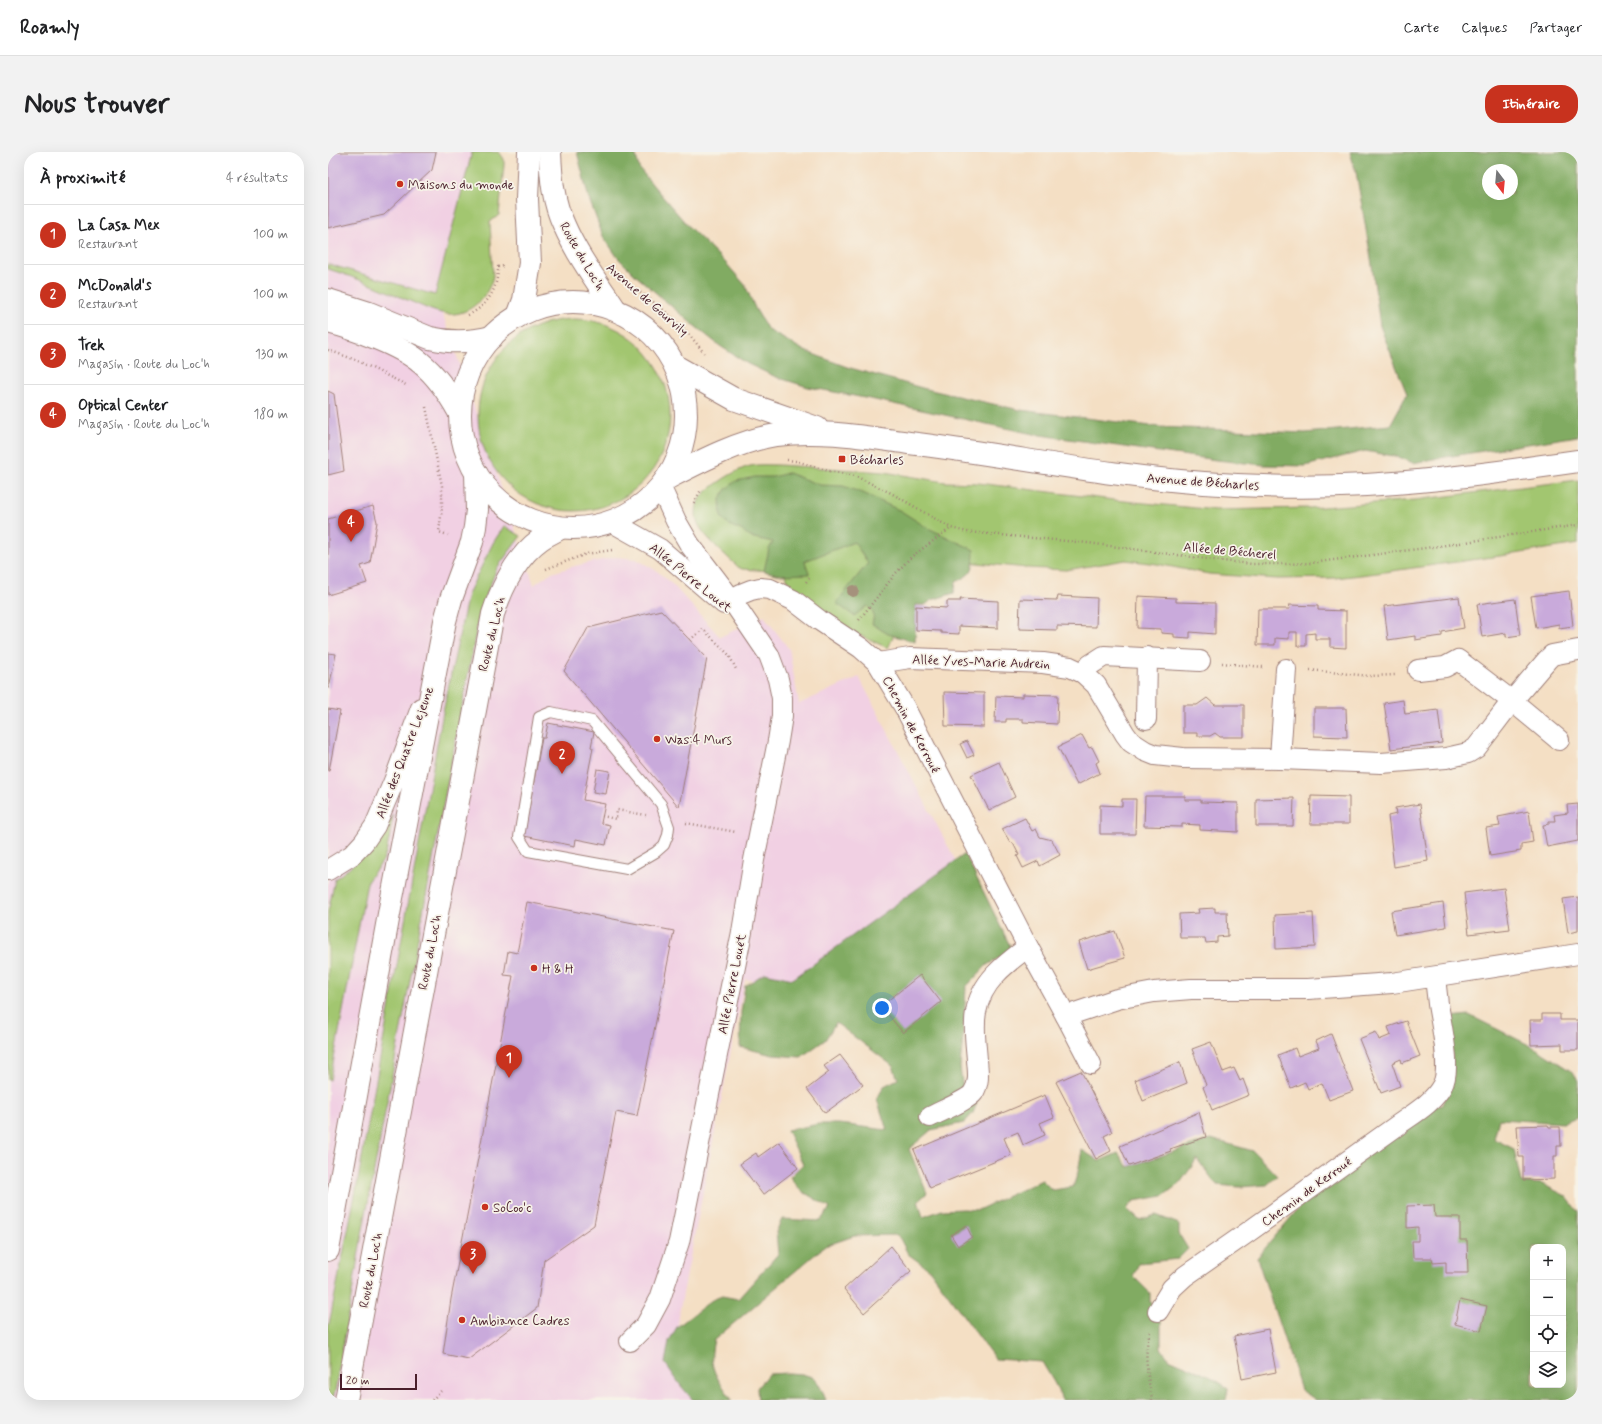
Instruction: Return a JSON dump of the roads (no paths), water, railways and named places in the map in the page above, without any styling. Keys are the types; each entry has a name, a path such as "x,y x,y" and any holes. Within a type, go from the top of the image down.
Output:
{"main road":[{"path":"518,316 524,300 530,263 527,199 529,152"},
{"name":"Route du Loc'h","path":"550,152 553,187 556,202 564,225 578,251 615,309"},
{"path":"328,300 369,313 430,338 440,340 468,341 492,337"},
{"path":"560,302 588,302 615,309 634,319 651,332 666,348 677,367 685,394 687,423 681,452 664,483 639,508 612,522 595,527 578,529 560,528 540,524 520,516 498,500 488,490 468,458 462,441 459,412 463,388 469,371 477,355 497,331 518,316 532,310 560,302"},
{"path":"328,322 355,330 397,348 421,363 444,388 459,412"},
{"name":"Avenue de Bécharles","path":"677,367 734,399 830,433"},
{"name":"Avenue de Bécharles","path":"664,483 706,459 754,440 795,433 830,433 936,446 1080,469 1202,483 1257,486 1374,484 1490,474 1578,461"},
{"path":"328,1250 391,903 445,621 451,599 472,542 477,510 476,473"},
{"name":"Route du Loc'h","path":"346,1400 488,638 498,599 505,584 528,550 541,539 560,528"}],"street":[{"name":"Allée Pierre Louët","path":"630,1341 646,1325 660,1299 679,1242 740,940 782,716 782,698 778,679 769,655 748,623 727,601 690,546 684,516 664,483"},
{"name":"Allée Pierre Louët","path":"612,522 660,549 676,561 701,584 727,601"},
{"name":"Chemin de Kerroué","path":"727,601 746,592 760,588 770,589 793,600 819,620 861,648 878,663 905,708 1028,947 1092,1064"},
{"name":"Allée Yves-Marie Audrein","path":"878,663 910,658 1043,663 1070,666 1083,673 1096,685 1131,742 1145,751 1168,757 1381,763 1459,756 1468,753 1476,748 1512,701 1552,655 1578,650"},
{"path":"1083,673 1090,665 1104,656 1147,657 1200,661"},
{"path":"1146,718 1147,657"},
{"path":"1418,670 1445,667 1458,660 1512,701 1559,740"},
{"name":"Allée des Quatre Lejeune","path":"328,870 352,855 364,842 375,826 394,782 438,661"},
{"path":"1280,759 1286,669"},
{"path":"930,1117 972,1094 978,1083 975,1033 976,1012 979,1000 986,984 1028,947"},
{"path":"1066,1016 1131,996 1172,990 1308,989 1392,983 1578,954"},
{"name":"Chemin de Kerroué","path":"1158,1311 1172,1288 1185,1276 1244,1236 1422,1108 1438,1092 1443,1085 1446,1074 1446,1056 1436,977"}],"lane":[{"path":"551,712 592,721 661,804 669,827 668,835 664,844 656,852 627,869 528,851 519,837 539,717 551,712"}],"place":[{"name":"Maisons du monde","path":"400,184"},
{"name":"Bécharles","path":"842,459"},
{"name":"Optical Center","path":"351,542"},
{"name":"Was:4 Murs","path":"657,739"},
{"name":"McDonald's","path":"562,774"},
{"name":"H & H","path":"534,968"},
{"name":"La Casa Mex","path":"509,1078"},
{"name":"SoCoo'c","path":"485,1207"},
{"name":"Trek","path":"473,1274"},
{"name":"Ambiance Cadres","path":"462,1320"}]}
